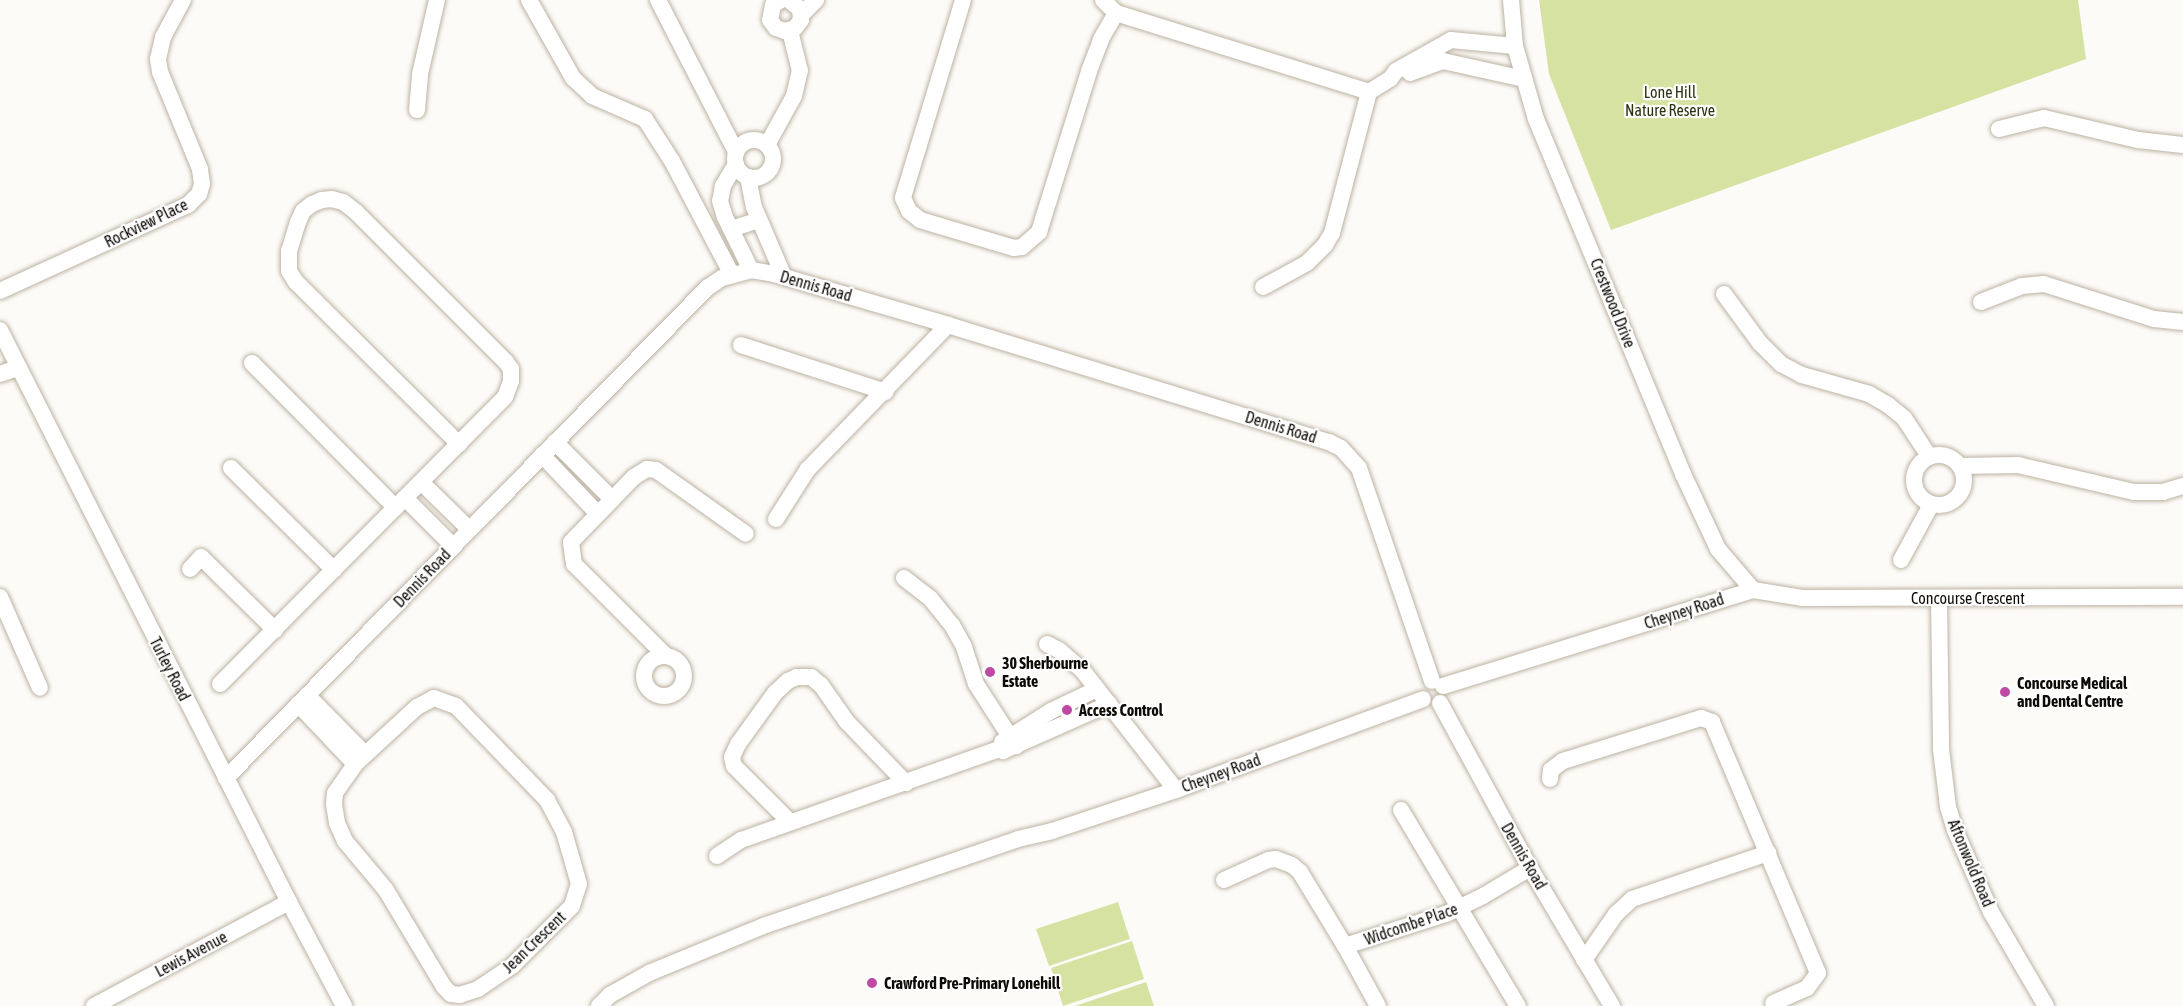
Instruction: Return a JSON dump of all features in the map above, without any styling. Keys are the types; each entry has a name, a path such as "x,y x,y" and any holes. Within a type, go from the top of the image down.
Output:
{"street":[{"name":"Rockview Place","path":"0,291 188,205 199,194 202,184 200,169 160,72 158,60 163,37 183,0"},
{"path":"417,111 420,74 437,0"},
{"path":"529,0 573,78 592,96 645,119 672,161 732,275"},
{"path":"658,0 736,158 738,170 748,177 760,177 770,169 773,157 767,145"},
{"path":"789,0 797,4 802,14"},
{"path":"773,3 772,24 780,30 790,31 799,25 802,14 816,0"},
{"path":"963,0 903,198 909,211 920,220 1014,248 1022,247 1039,232 1097,50 1116,13"},
{"path":"1103,0 1116,13 1369,92"},
{"name":"Crestwood Drive","path":"1511,0 1515,46 1536,119 1683,474 1718,549 1753,590"},
{"path":"767,145 794,96 800,71 790,31"},
{"path":"1390,79 1396,71 1451,40 1515,46"},
{"path":"1263,287 1307,263 1325,245 1332,233 1369,92 1390,79 1443,61 1524,80"},
{"path":"1999,129 2029,119 2044,118 2145,141 2183,145"},
{"path":"751,270 720,201 723,186 736,158 750,141 767,145"},
{"path":"748,177 759,220 784,277"},
{"path":"220,684 334,570 459,444 505,397 512,381 511,369 356,212 343,202 333,199 312,204 303,211 298,222 289,250 289,271 296,282 459,444"},
{"path":"731,229 759,220"},
{"name":"Dennis Road","path":"226,778 707,288 732,275 751,270 784,277 948,325 1329,442 1341,448 1359,468 1438,684"},
{"path":"1981,302 2022,286 2044,284 2154,319 2183,322"},
{"path":"1724,294 1760,343 1781,364 1802,375 1869,394 1888,405 1904,418 1929,456"},
{"path":"776,519 808,469 886,392 948,325"},
{"name":"Turley Road","path":"0,330 17,368 288,902 344,1006"},
{"path":"741,345 886,392"},
{"path":"252,363 400,503 453,546"},
{"path":"0,374 17,368"},
{"path":"555,442 612,499"},
{"path":"542,456 597,513"},
{"path":"1960,466 1964,483 1961,492 1948,504 1931,505 1923,501 1914,486 1916,468 1929,456 1946,456 1960,466 2018,465 2134,492 2163,492 2183,486"},
{"path":"231,468 334,570"},
{"path":"666,656 574,564 571,542 639,472 647,469 656,470 746,534"},
{"path":"421,482 469,529"},
{"path":"1901,560 1931,505"},
{"path":"190,569 201,557 274,630"},
{"path":"904,578 930,598 952,625 964,647 976,684 1009,743"},
{"name":"Concourse Crescent","path":"1753,590 1803,598 2183,597"},
{"name":"Cheyney Road","path":"1438,684 1753,590"},
{"path":"0,597 40,688"},
{"name":"Aftonwold Road","path":"1939,599 1941,749 1948,807 1955,830 1991,912 2046,1006"},
{"path":"1047,644 1072,661 1097,689 1176,790"},
{"path":"790,822 734,766 732,757 738,744 775,693 788,681 797,677 811,677 820,685 847,722 906,783"},
{"path":"1438,684 1446,695 1440,703 1431,705 1423,699 1422,690 1438,684"},
{"path":"1009,743 1051,711 1097,689"},
{"name":"Jean Crescent","path":"434,698 448,701 519,770 555,812 577,870 579,884 577,895 572,906 512,966 478,989 460,995 451,993 444,987 386,890 345,841 337,823 335,793 360,759 424,701 434,698"},
{"name":"Cheyney Road","path":"599,1006 610,995 649,973 766,925 1018,839 1052,831 1176,790 1423,699"},
{"path":"302,700 360,759"},
{"name":"Dennis Road","path":"1440,703 1530,868 1612,1006"},
{"path":"717,856 741,840 906,783 1109,704"},
{"path":"1550,779 1551,770 1563,761 1701,718 1707,719 1715,727 1818,973 1813,983 1807,988 1773,1003"},
{"path":"1401,810 1518,1006"},
{"path":"1584,960 1616,914 1632,898 1768,853"},
{"name":"Widcombe Place","path":"1224,880 1268,860 1276,859 1292,865 1300,872 1345,946 1429,921 1460,908 1530,868"},
{"name":"Lewis Avenue","path":"94,1006 288,902"},
{"path":"1345,946 1378,1006"}],"green space":[{"name":"Lone Hill Nature Reserve","path":"1539,0 2078,0 2086,59 1611,230 1549,74"},
{"path":"1118,902 1130,939 1049,966 1036,929"},
{"path":"1132,941 1144,979 1063,1006 1051,968"},
{"path":"1146,982 1154,1006 1075,1006"}],"place":[{"name":"30 Sherbourne Estate","path":"990,672"},
{"name":"Concourse Medical and Dental Centre","path":"2005,692"},
{"name":"Access Control","path":"1067,710"},
{"name":"Crawford Pre-Primary Lonehill","path":"872,983"}]}
